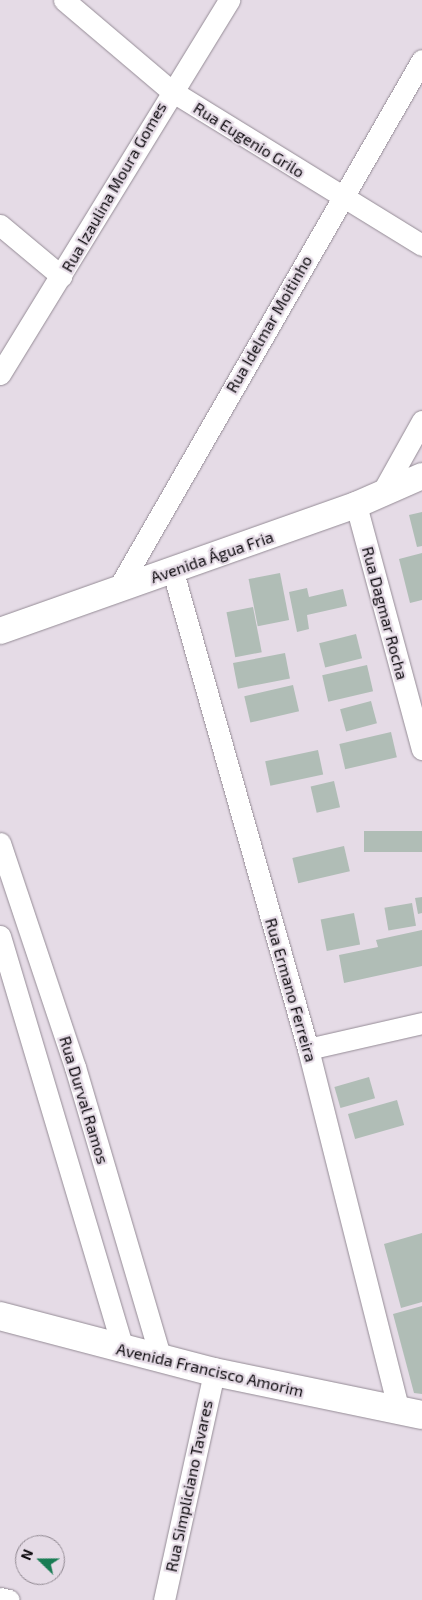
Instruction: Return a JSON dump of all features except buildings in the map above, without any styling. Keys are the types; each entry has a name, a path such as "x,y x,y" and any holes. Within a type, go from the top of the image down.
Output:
{"main road":[{"name":"Avenida Francisco Amorim","path":"5,1322 214,1372 410,1413"}],"street":[{"name":"Rua Eugenio Grilo","path":"64,0 170,90 341,198 422,245"},
{"name":"Rua Izaulina Moura Gomes","path":"0,374 61,276 170,90 229,0"},
{"name":"Rua Idelmar Moitinho","path":"118,589 422,60"},
{"path":"0,225 61,276"},
{"path":"384,489 422,421"},
{"name":"Avenida Água Fria","path":"0,631 118,589 173,572 356,505 384,489 422,476"},
{"name":"Rua Dagmar Rocha","path":"356,505 422,749"},
{"name":"Rua Ermano Ferreira","path":"173,572 410,1413"},
{"name":"Rua Durval Ramos","path":"0,843 75,1067 161,1359"},
{"name":"Rua Durval Ramos","path":"0,936 124,1351"},
{"path":"308,1049 422,1023"},
{"name":"Rua Simpliciano Tavares","path":"164,1600 214,1372"},
{"path":"0,1598 9,1600"}]}
